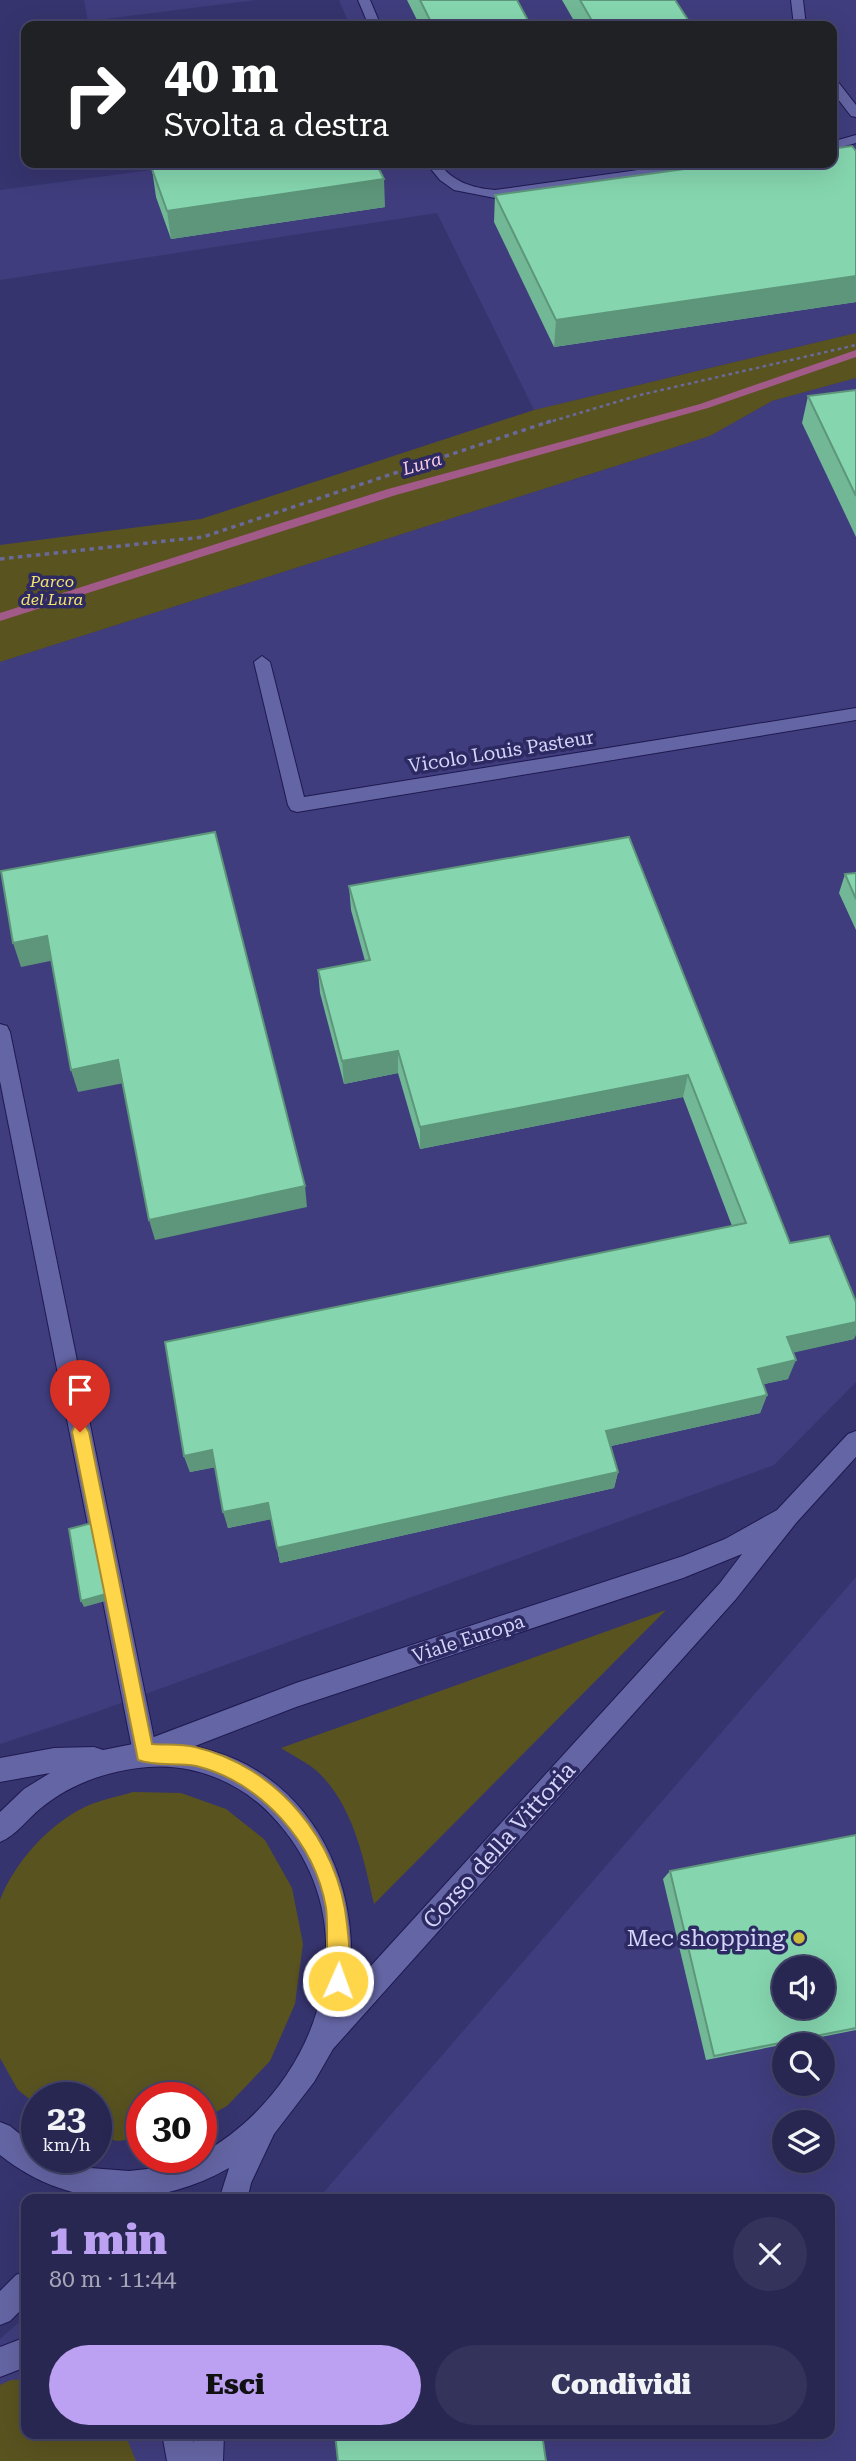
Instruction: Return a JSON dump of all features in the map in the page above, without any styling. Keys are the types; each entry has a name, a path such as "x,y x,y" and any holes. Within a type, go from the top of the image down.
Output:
{"street":[{"path":"364,0 373,21"},
{"path":"797,0 799,21"},
{"path":"837,89 856,113"},
{"path":"837,144 856,139"},
{"path":"436,168 443,177 460,188 495,194 679,168"},
{"name":"Vicolo Louis Pasteur","path":"262,662 297,805 856,714"},
{"path":"0,1032 145,1753"},
{"name":"Corso della Vittoria","path":"127,2194 192,2172 236,2150 262,2128 287,2102 308,2071 323,2039 728,1591 788,1514 856,1441"},
{"name":"Viale Europa","path":"0,1829 19,1810 54,1783 93,1764 145,1753 296,1695 683,1567 733,1548 788,1514"},
{"name":"Viale Europa","path":"145,1753 193,1756 240,1774 263,1789 289,1813 310,1841 328,1879 339,1950 338,1981 323,2039"},
{"name":"Viale Europa","path":"0,1770 54,1760 117,1758"},
{"path":"234,2194 238,2180 262,2128"},
{"name":"Corso della Vittoria","path":"0,2136 28,2158 53,2172 103,2185 122,2194"},
{"path":"0,2311 21,2290"},
{"path":"0,2362 21,2354"},
{"path":"178,2439 181,2461"},
{"path":"208,2461 209,2439"}],"path":[{"path":"0,559 203,537 554,420 640,395 856,345"}],"shaded area":[{"path":"84,0 257,0 88,21"},
{"path":"339,0 856,0 856,333 534,410 437,213 0,280 0,190 166,168 837,168 837,21 348,21"},
{"path":"856,378 856,1382 774,1465 96,1712 0,1744 0,662 710,436 772,401"},
{"path":"856,1577 856,2461 0,2461 0,2339 21,2320 21,2439 835,2439 835,2194 322,2194"}],"green space":[{"name":"Parco del Lura","path":"856,333 856,378 772,401 710,436 0,662 0,545 201,519 534,410"},
{"path":"666,1610 374,1904 356,1836 342,1803 317,1771 281,1748"},
{"path":"133,1792 181,1793 226,1809 265,1840 292,1888 303,1944 295,2004 270,2061 227,2106 217,2111 217,2082 126,2082 126,2140 117,2141 112,2140 112,2082 21,2082 21,2092 0,2058 0,1900 14,1872 46,1834 71,1815 102,1800"},
{"path":"21,2379 21,2439 127,2439 136,2461 0,2461 0,2385"}],"building":[{"path":"420,0 517,0 528,21 430,21"},
{"path":"580,0 675,0 689,21 592,21"},
{"path":"852,146 856,151 856,276 556,320 495,195 692,168 837,168 837,148"},
{"path":"378,168 384,179 167,211 152,169"},
{"path":"856,390 856,496 808,396"},
{"path":"215,832 305,1186 149,1220 118,1060 71,1070 47,936 13,943 1,871"},
{"path":"629,837 790,1243 829,1236 856,1302 856,1322 787,1337 796,1360 758,1369 767,1395 606,1431 618,1472 277,1548 268,1503 223,1512 212,1450 184,1456 165,1342 746,1223 688,1075 420,1127 398,1051 342,1061 318,970 370,960 349,886"},
{"path":"856,873 856,899 845,874"},
{"path":"92,1523 106,1594 81,1601 69,1529"},
{"path":"856,1835 856,2028 831,2033 772,2033 772,2045 714,2056 670,1871"},
{"path":"336,2439 543,2439 546,2461 338,2461"}],"waterway":[{"name":"Lura","path":"0,617 392,492 704,406 856,353"}],"place":[{"name":"Mec shopping","path":"799,1938"}],"route":[{"path":"80,1432 145,1753 193,1756 216,1763 263,1789 289,1813 310,1841 328,1879 336,1908 338,1981"}]}
